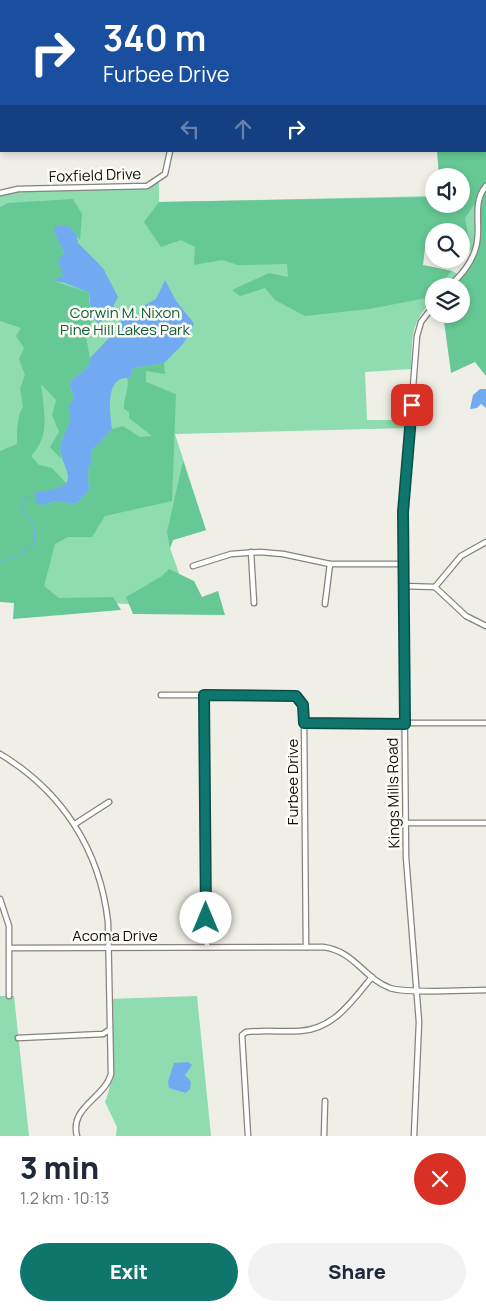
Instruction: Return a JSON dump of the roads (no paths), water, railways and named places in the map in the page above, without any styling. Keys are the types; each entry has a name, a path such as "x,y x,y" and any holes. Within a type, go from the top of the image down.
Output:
{"street":[{"name":"Foxfield Drive","path":"0,193 18,190 147,186 165,174 170,152"},
{"path":"456,278 474,254 478,240 478,201 486,186"},
{"name":"Kings Mills Road","path":"414,1136 418,1045 417,990 405,824 403,564 404,502 417,336 421,322 425,317"},
{"path":"435,586 461,556 486,542"},
{"path":"193,566 231,554 251,552 273,552 330,564 403,564"},
{"path":"251,552 254,603"},
{"path":"325,604 330,564"},
{"path":"403,586 435,586 466,616 486,626"},
{"name":"Furbee Drive","path":"161,695 296,696 303,705 306,947"},
{"path":"204,695 207,947"},
{"path":"304,723 486,723"},
{"path":"0,754 34,778 56,799 75,824 91,855 101,883 106,906 111,1070 109,1080 79,1116 76,1124 77,1136"},
{"path":"75,824 109,802"},
{"path":"405,824 486,823"},
{"path":"0,899 8,920 10,996"},
{"name":"Acoma Drive","path":"10,948 328,948 340,951 353,959 372,978 395,989 486,990"},
{"path":"248,1136 242,1035 246,1032 301,1031 323,1026 344,1010 372,978"},
{"path":"18,1038 103,1034 109,1030"},
{"path":"324,1136 325,1101"}],"water":[{"path":"61,225 70,227 77,236 78,243 103,268 118,297 110,313 104,320 97,323 91,308 90,293 65,283 54,281 63,275 58,261 64,253 53,228"},
{"path":"165,280 176,301 194,325 183,344 164,363 133,368 131,378 122,378 116,382 110,404 112,429 91,451 92,460 88,471 89,490 76,504 56,501 44,505 35,503 37,497 34,492 43,492 57,488 64,485 67,481 68,476 60,450 70,422 68,406 74,399 69,382 88,367 90,358 110,337 113,330 123,319 143,311 145,305 156,299"},
{"path":"480,389 486,389 486,408 481,404 477,408 470,409 473,395"},
{"path":"188,1062 192,1065 185,1075 191,1082 190,1089 186,1093 169,1088 168,1082 174,1063"}],"waterway":[{"path":"0,562 19,555 34,543 35,527 22,508 25,498 37,497"}],"park label":[{"name":"Corwin M. Nixon Pine Hill Lakes Park","path":"125,320"}]}
